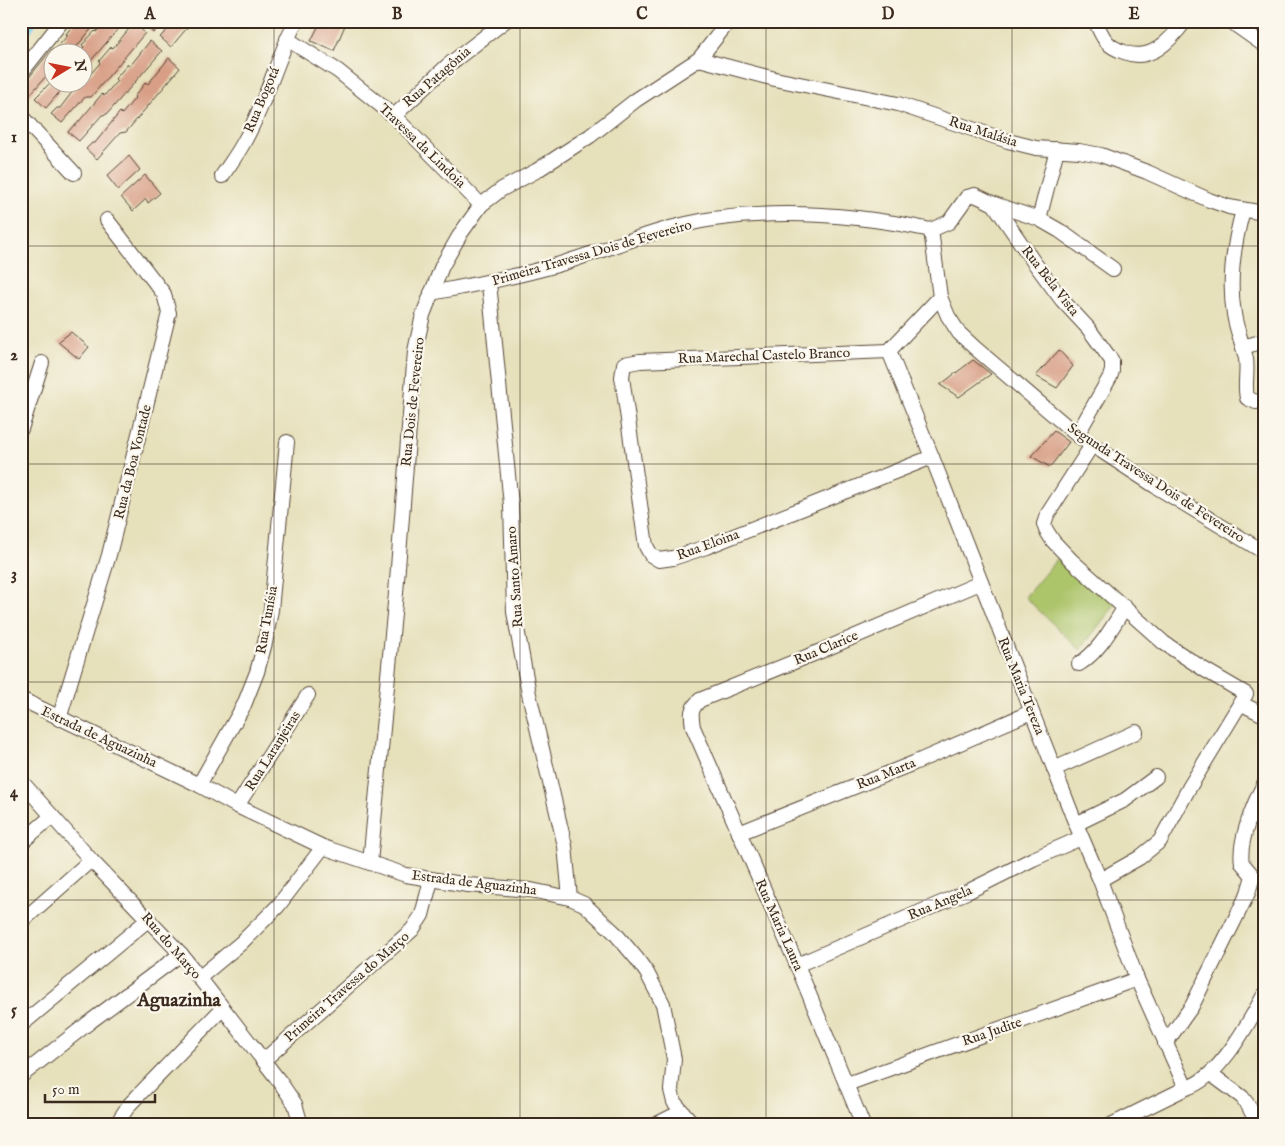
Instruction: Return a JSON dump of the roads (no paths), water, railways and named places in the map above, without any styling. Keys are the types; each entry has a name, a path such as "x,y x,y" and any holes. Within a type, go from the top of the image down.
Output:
{"street":[{"path":"21,73 62,21"},
{"name":"Rua Bogotá","path":"222,176 245,141 258,114 287,39 296,21"},
{"name":"Rua Patagônia","path":"394,116 447,66 505,21"},
{"name":"Rua Dois de Fevereiro","path":"370,863 396,593 415,351 423,315 431,293 450,250 481,205 502,189 536,171 590,136 636,100 699,59 729,21"},
{"path":"1096,21 1107,42 1129,54 1140,56 1166,44 1185,21"},
{"path":"1230,21 1264,45"},
{"name":"Travessa da Lindoia","path":"287,39 338,71 394,116 481,205"},
{"name":"Rua Malásia","path":"699,59 775,79 898,104 1008,141 1036,148 1080,151 1101,155 1147,172 1209,200 1243,210 1264,213"},
{"path":"21,116 74,173"},
{"path":"1039,220 1057,149"},
{"path":"931,230 949,222 967,197 975,195 1039,220 1060,231 1113,269"},
{"name":"Rua Bela Vista","path":"994,204 1033,261 1108,356 1113,365 1110,377 1077,435"},
{"path":"1243,210 1234,251 1233,312 1243,347 1246,366 1246,398 1256,402 1264,400"},
{"name":"Primeira Travessa Dois de Fevereiro","path":"431,293 489,283 557,264 660,230 712,219 751,215 857,217 891,221 931,230"},
{"name":"Rua da Boa Vontade","path":"60,719 109,555 169,312 164,294 107,220"},
{"name":"Segunda Travessa Dois de Fevereiro","path":"931,230 940,297 948,316 959,333 997,369 1077,435 1155,486 1264,552"},
{"name":"Rua Santo Amaro","path":"489,283 510,505 514,612 528,694 566,846 570,898"},
{"path":"889,352 940,297"},
{"path":"1243,347 1264,341"},
{"name":"Rua Marechal Castelo Branco","path":"640,361 889,352"},
{"name":"Rua Maria Tereza","path":"889,352 1081,838 1100,880 1137,979 1186,1088"},
{"name":"Rua Eloina","path":"640,361 624,364 622,377 646,546 651,555 659,560 673,558 706,547 932,457"},
{"path":"21,430 42,363"},
{"name":"Rua Tunísia","path":"199,784 244,705 257,672 265,643 271,610 287,442"},
{"path":"1092,445 1046,515 1044,524 1053,541 1072,561 1164,642 1264,715"},
{"name":"Rua Clarice","path":"692,727 691,714 693,706 700,700 980,583"},
{"path":"1079,664 1087,659 1096,649 1125,607"},
{"name":"Rua Laranjeiras","path":"237,806 308,695"},
{"path":"1100,880 1139,858 1160,841 1189,788 1243,698"},
{"name":"Estrada de Aguazinha","path":"21,700 199,784 237,806 323,847 406,875 468,885 531,890 570,898 584,904 615,933 637,959 663,1004 674,1059 671,1090 674,1102 694,1125"},
{"name":"Rua Marta","path":"739,833 914,763 1031,712"},
{"name":"Rua Maria Laura","path":"692,727 797,966 847,1084 862,1125"},
{"path":"1054,769 1136,732"},
{"path":"1076,824 1125,800 1156,777"},
{"name":"Rua do Março","path":"21,781 91,860 181,954 222,1009 264,1060 295,1104 301,1125"},
{"path":"1165,1044 1184,1019 1200,992 1252,881 1251,873 1244,866 1242,859 1247,825 1264,784"},
{"path":"21,843 52,816"},
{"name":"Rua Angela","path":"797,966 968,891 1081,838"},
{"path":"199,978 241,943 278,906 323,847"},
{"path":"21,922 91,860"},
{"name":"Primeira Travessa do Março","path":"264,1060 412,930 422,915 431,880"},
{"path":"21,1025 149,919"},
{"path":"21,1076 181,954"},
{"name":"Rua Judite","path":"847,1084 1137,979"},
{"path":"1111,1125 1186,1088 1195,1086 1211,1074 1243,1033 1264,995"},
{"path":"116,1125 129,1105 222,1009"},
{"path":"1211,1074 1242,1097 1258,1125"},
{"path":"655,1125 681,1112"}],"waterway":[{"path":"21,33 29,21"}],"district":[{"name":"Aguazinha","path":"179,1001"}]}
